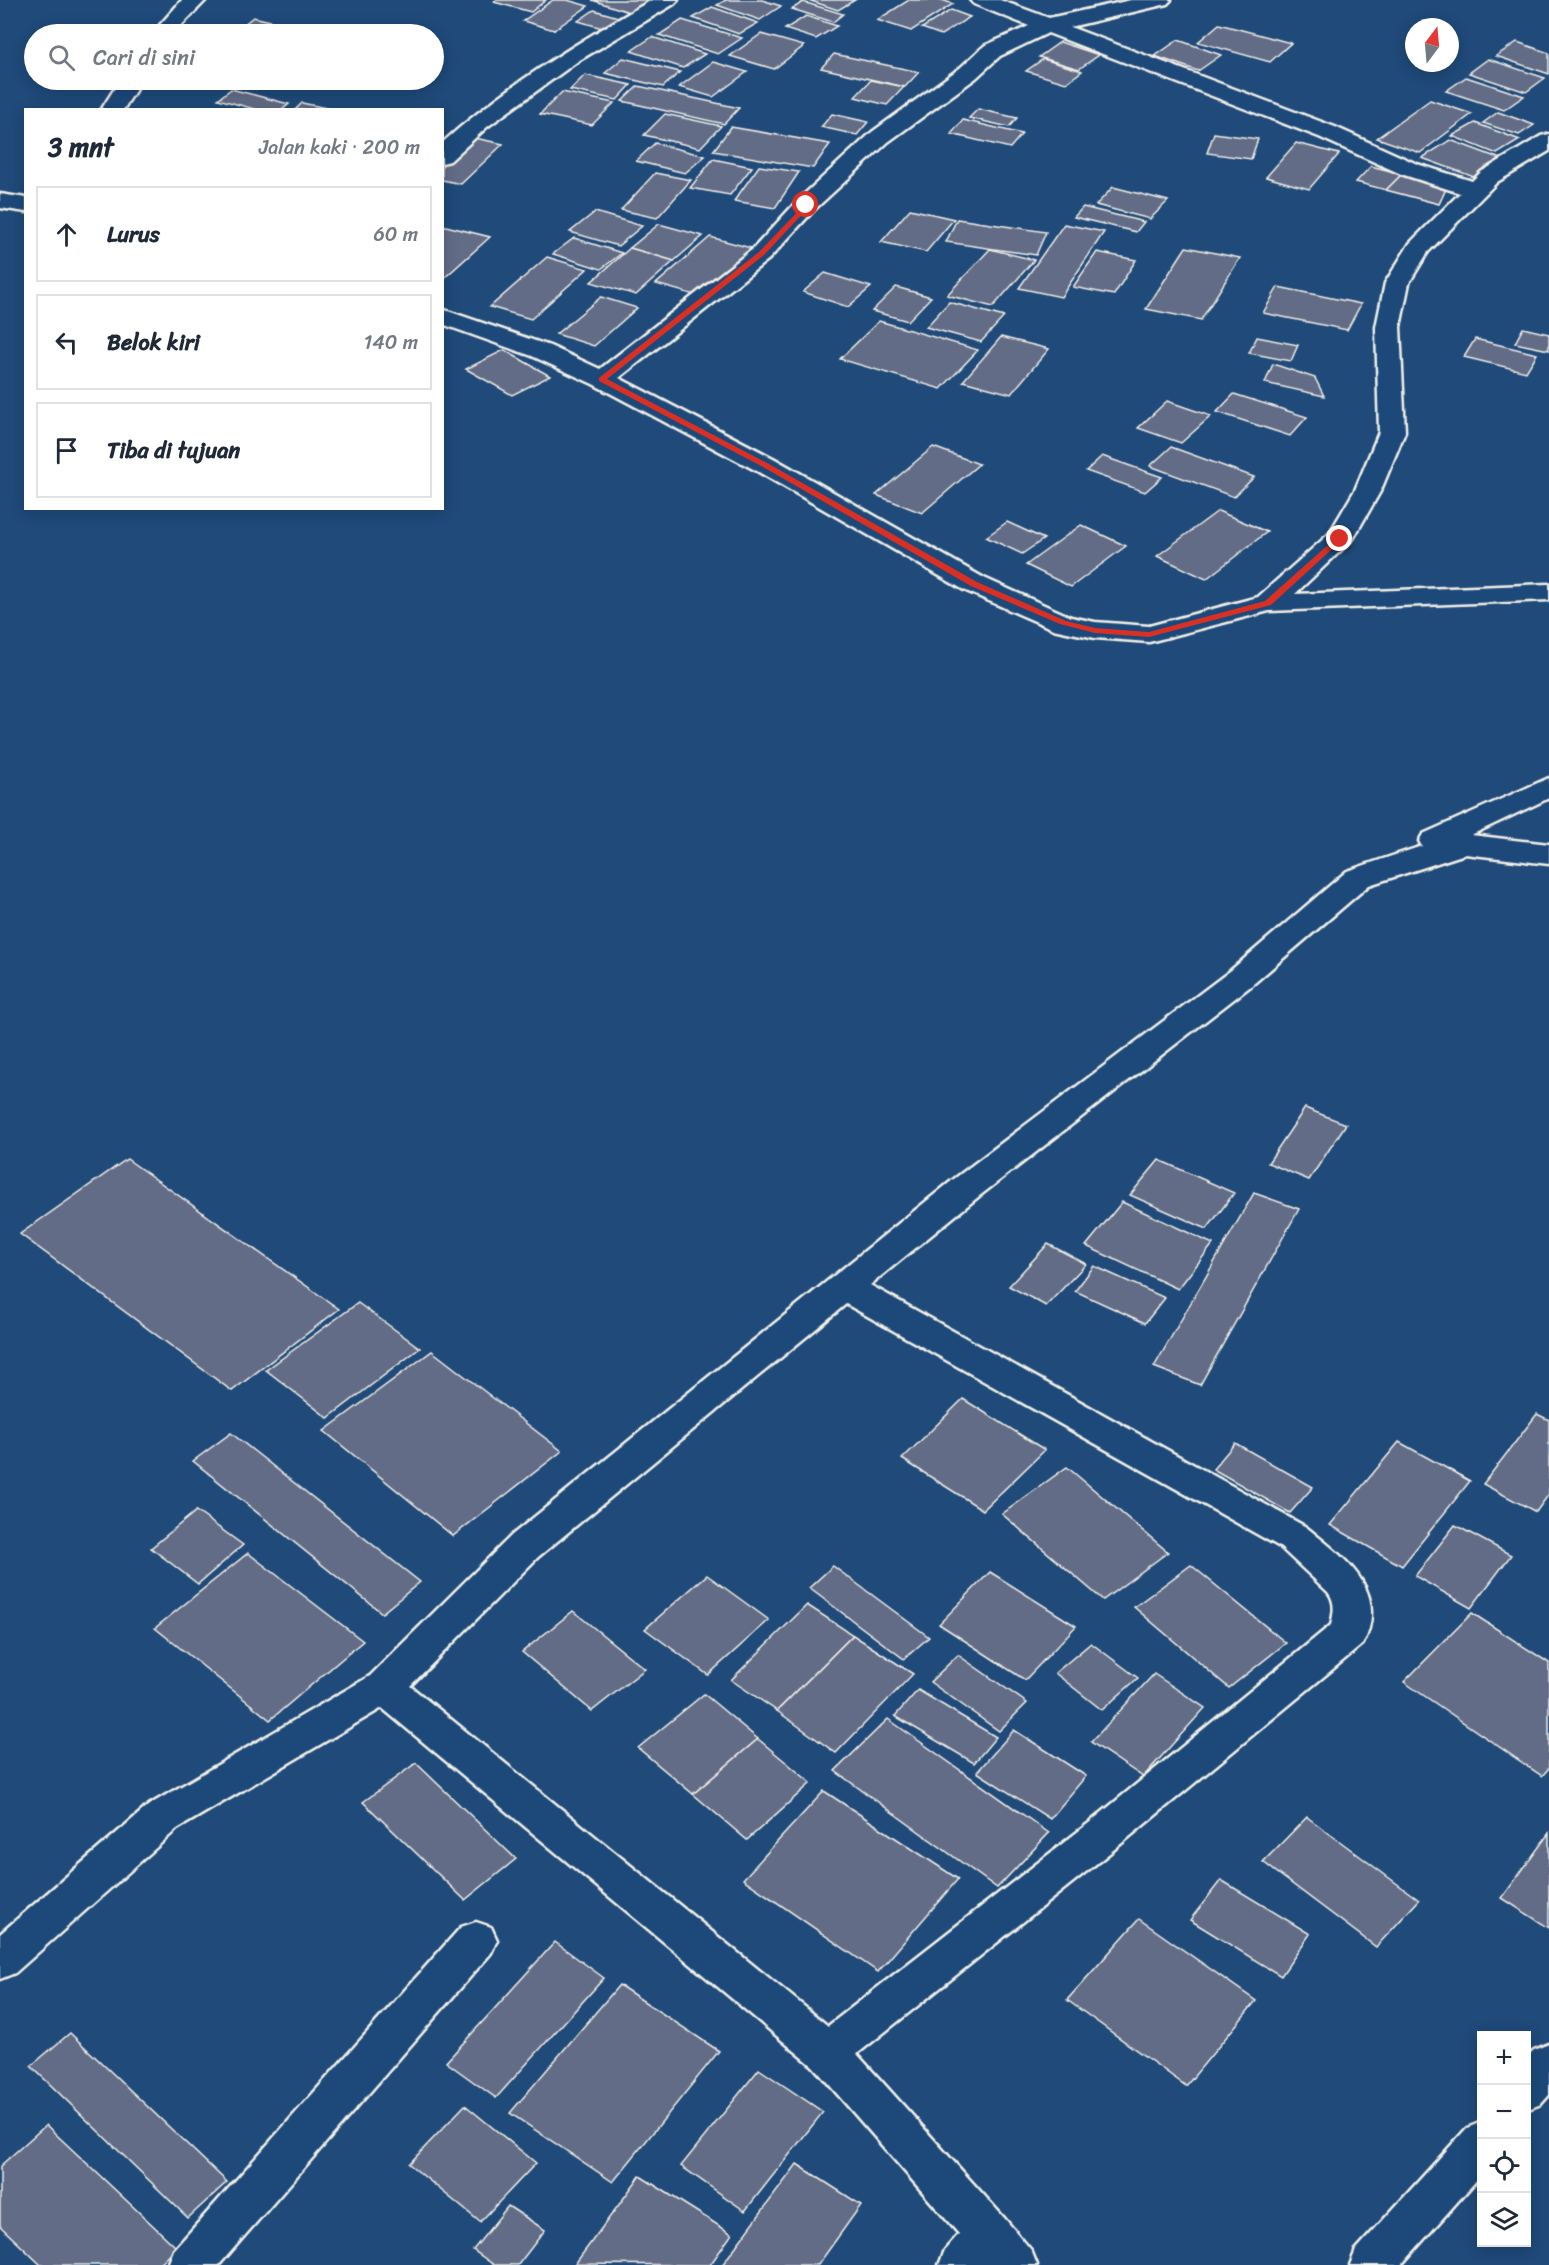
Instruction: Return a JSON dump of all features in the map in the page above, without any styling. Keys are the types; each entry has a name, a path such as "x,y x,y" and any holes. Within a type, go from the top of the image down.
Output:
{"street":[{"path":"171,24 195,0"},
{"path":"444,154 479,122 570,56 667,0"},
{"path":"981,0 1327,132 1409,169 1476,190"},
{"path":"602,379 761,254 806,205 880,137 968,73 992,51 1048,25 1160,0"},
{"path":"113,108 125,90"},
{"path":"1268,603 1340,539 1368,490 1392,432 1388,327 1397,283 1418,248 1490,177 1549,141"},
{"path":"0,201 24,205"},
{"path":"444,317 541,351 602,379 766,465 974,584 1063,622 1095,630 1149,634 1268,603 1549,592"},
{"path":"0,1960 163,1817 384,1687 525,1546 966,1188 1241,978 1358,878 1549,787"},
{"path":"1358,878 1465,844 1549,854"},
{"path":"828,2052 1103,1835 1349,1633 1353,1613 1351,1594 1325,1565 1293,1537 844,1287"},
{"path":"384,1687 828,2052 988,2255"},
{"path":"190,2265 476,1940"},
{"path":"1531,2085 1549,2064"},
{"path":"1372,2265 1477,2148"}],"building":[{"path":"496,0 546,0 531,12 494,2"},
{"path":"553,0 567,0 588,6 554,30 523,21"},
{"path":"592,0 646,0 654,3 635,14"},
{"path":"726,0 762,0 781,6 760,20 717,5"},
{"path":"808,0 855,0 838,10"},
{"path":"909,0 942,0 953,4 911,31 877,20"},
{"path":"803,2 843,14 833,22 792,9"},
{"path":"712,7 758,23 739,34 693,18"},
{"path":"594,10 625,19 609,30 578,21"},
{"path":"951,10 970,17 941,35 922,28"},
{"path":"806,16 837,26 816,39 785,29"},
{"path":"253,17 279,23 278,24 244,24"},
{"path":"682,20 742,38 718,54 659,35"},
{"path":"1219,24 1291,43 1270,62 1198,42"},
{"path":"761,34 804,46 774,69 730,56"},
{"path":"652,37 705,54 683,68 631,51"},
{"path":"1178,40 1221,55 1198,71 1155,56"},
{"path":"1060,42 1099,55 1079,69 1039,57"},
{"path":"1517,42 1549,53 1549,74 1496,56"},
{"path":"834,54 919,72 905,87 821,68"},
{"path":"623,58 680,72 663,87 605,73"},
{"path":"1043,59 1082,71 1066,83 1026,71"},
{"path":"1488,59 1545,78 1526,92 1469,73"},
{"path":"713,62 747,72 713,97 679,87"},
{"path":"585,75 631,85 617,100 570,90"},
{"path":"1466,77 1524,96 1504,110 1446,91"},
{"path":"871,80 904,87 887,105 855,97"},
{"path":"638,86 739,108 724,124 622,101"},
{"path":"230,90 235,90 289,104 284,108 251,108 218,99"},
{"path":"562,92 614,103 592,125 540,114"},
{"path":"1430,100 1472,114 1420,153 1377,138"},
{"path":"302,103 326,108 297,108"},
{"path":"978,109 1017,118 1009,127 969,118"},
{"path":"1498,112 1534,125 1519,135 1483,123"},
{"path":"665,114 721,126 700,148 644,135"},
{"path":"832,114 868,122 857,135 821,127"},
{"path":"963,120 1022,134 1010,148 951,134"},
{"path":"1475,123 1520,140 1497,154 1452,136"},
{"path":"731,127 830,144 813,168 713,151"},
{"path":"1214,133 1258,139 1251,159 1207,153"},
{"path":"470,137 503,144 461,184 444,180 444,161"},
{"path":"1450,140 1501,159 1474,177 1422,158"},
{"path":"655,143 705,156 685,173 636,161"},
{"path":"1296,143 1339,154 1309,189 1266,177"},
{"path":"713,159 752,167 730,195 690,188"},
{"path":"759,166 799,172 775,208 734,201"},
{"path":"1371,166 1402,174 1386,190 1356,182"},
{"path":"655,173 691,180 657,218 621,210"},
{"path":"1402,174 1446,189 1439,204 1386,190"},
{"path":"1113,187 1168,201 1150,219 1096,205"},
{"path":"1083,207 1144,222 1136,232 1074,217"},
{"path":"910,209 954,219 926,252 881,242"},
{"path":"595,212 642,226 618,246 570,232"},
{"path":"957,219 1046,232 1036,255 946,242"},
{"path":"659,224 703,236 674,261 630,248"},
{"path":"1064,224 1104,232 1061,297 1019,288"},
{"path":"444,226 490,237 444,278"},
{"path":"710,237 751,248 698,296 656,284"},
{"path":"574,238 622,253 601,269 553,254"},
{"path":"1186,247 1240,258 1201,320 1146,309"},
{"path":"630,248 674,261 636,295 591,282"},
{"path":"990,249 1034,260 993,307 947,295"},
{"path":"1097,252 1136,260 1114,295 1073,287"},
{"path":"547,257 587,269 531,319 490,307"},
{"path":"825,273 871,287 848,307 803,292"},
{"path":"896,287 931,297 908,321 872,311"},
{"path":"1278,287 1361,304 1347,330 1263,313"},
{"path":"601,297 637,308 594,346 556,334"},
{"path":"949,302 1004,317 981,342 926,327"},
{"path":"879,321 978,350 941,389 840,359"},
{"path":"1523,328 1549,334 1549,350 1515,343"},
{"path":"1001,337 1049,349 1011,394 963,381"},
{"path":"1257,337 1298,345 1291,361 1249,353"},
{"path":"1475,339 1537,354 1526,372 1464,357"},
{"path":"504,350 550,376 512,395 466,369"},
{"path":"1273,364 1315,378 1324,396 1265,383"},
{"path":"1234,394 1307,417 1290,436 1217,412"},
{"path":"1167,401 1211,416 1181,443 1138,428"},
{"path":"933,447 979,464 922,513 876,495"},
{"path":"1171,447 1254,477 1234,497 1150,466"},
{"path":"1102,456 1162,477 1145,492 1086,471"},
{"path":"1218,511 1267,532 1206,579 1157,556"},
{"path":"1007,522 1044,539 1022,554 986,537"},
{"path":"1081,525 1126,546 1071,587 1026,565"},
{"path":"1305,1108 1346,1124 1309,1180 1268,1163"},
{"path":"127,1159 339,1309 232,1391 20,1234"},
{"path":"1159,1160 1234,1193 1207,1229 1130,1195"},
{"path":"1254,1193 1299,1209 1200,1385 1154,1367"},
{"path":"1122,1202 1213,1244 1178,1289 1086,1246"},
{"path":"1048,1244 1086,1264 1046,1306 1009,1286"},
{"path":"1094,1266 1165,1298 1145,1323 1075,1291"},
{"path":"358,1303 420,1348 328,1418 266,1370"},
{"path":"432,1351 562,1451 453,1536 324,1431"},
{"path":"963,1399 1045,1450 983,1510 902,1459"},
{"path":"1537,1414 1549,1420 1549,1494 1536,1512 1483,1484"},
{"path":"231,1433 420,1582 382,1613 193,1461"},
{"path":"1399,1442 1470,1481 1402,1566 1330,1525"},
{"path":"1235,1443 1313,1487 1290,1513 1213,1469"},
{"path":"1067,1467 1168,1552 1103,1600 1002,1514"},
{"path":"196,1511 243,1545 198,1584 151,1548"},
{"path":"1455,1525 1511,1555 1471,1608 1415,1576"},
{"path":"248,1553 363,1641 270,1720 155,1628"},
{"path":"1191,1565 1286,1643 1229,1688 1134,1607"},
{"path":"833,1566 929,1637 904,1659 809,1588"},
{"path":"990,1572 1076,1626 1025,1680 939,1624"},
{"path":"707,1575 769,1620 708,1675 645,1629"},
{"path":"807,1605 853,1635 777,1711 731,1680"},
{"path":"573,1611 645,1669 592,1711 522,1652"},
{"path":"1472,1613 1549,1663 1549,1768 1542,1776 1404,1682"},
{"path":"853,1635 913,1674 836,1753 777,1711"},
{"path":"1091,1643 1138,1678 1102,1710 1055,1673"},
{"path":"958,1655 1027,1703 999,1731 930,1682"},
{"path":"1154,1674 1205,1708 1143,1777 1091,1742"},
{"path":"918,1690 996,1737 974,1763 895,1716"},
{"path":"704,1694 758,1739 693,1794 638,1748"},
{"path":"888,1719 1049,1833 997,1888 835,1771"},
{"path":"1014,1730 1086,1776 1050,1819 977,1772"},
{"path":"758,1739 811,1783 747,1840 693,1794"},
{"path":"416,1763 516,1859 465,1900 363,1802"},
{"path":"824,1791 958,1879 878,1972 743,1879"},
{"path":"1307,1817 1419,1900 1376,1947 1263,1862"},
{"path":"1549,1833 1549,1928 1502,1898"},
{"path":"1221,1880 1310,1934 1281,1976 1190,1920"},
{"path":"1139,1919 1256,2001 1186,2086 1067,2000"},
{"path":"555,1942 604,1978 496,2098 446,2062"},
{"path":"619,1985 719,2051 613,2182 510,2113"},
{"path":"70,2033 227,2182 188,2218 31,2066"},
{"path":"759,2069 823,2112 745,2211 681,2166"},
{"path":"465,2105 536,2163 480,2222 409,2164"},
{"path":"46,2125 177,2248 159,2265 41,2265 0,2226 0,2166"},
{"path":"797,2164 861,2205 818,2265 722,2265"},
{"path":"640,2176 732,2234 710,2265 575,2264"},
{"path":"508,2206 545,2230 518,2265 494,2265 473,2250"}],"route":[{"path":"806,205 761,254 602,379 766,465 974,584 1063,622 1095,630 1149,634 1268,603 1340,539"}]}
